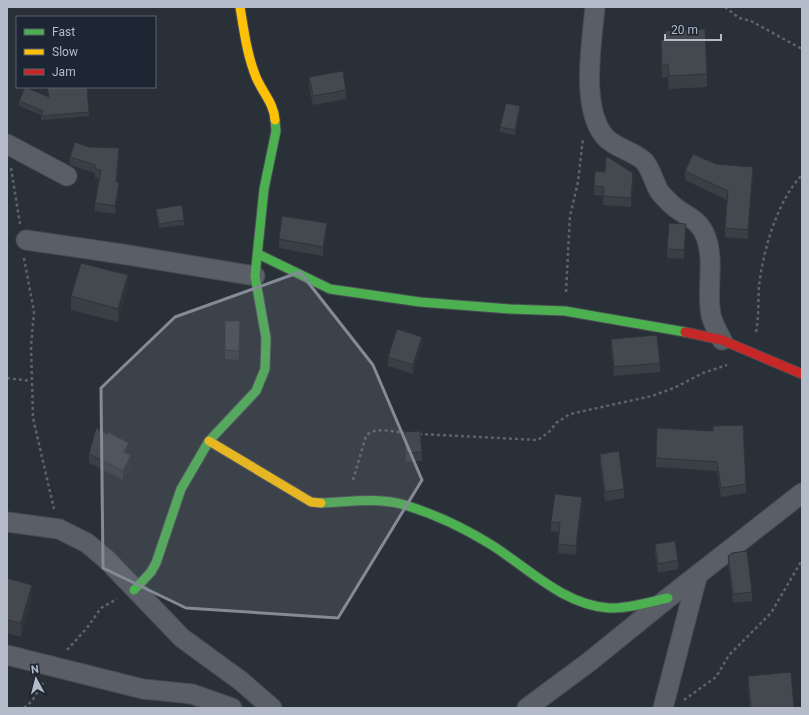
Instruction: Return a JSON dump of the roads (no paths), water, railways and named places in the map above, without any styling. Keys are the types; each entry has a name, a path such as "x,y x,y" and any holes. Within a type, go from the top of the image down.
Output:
{"street":[{"path":"134,590 151,572 156,563 181,489 209,441 256,391 265,369 266,338 255,276 264,189 276,131 275,116 270,101 257,80 248,56 240,7"},
{"path":"595,7 590,60 591,102 595,116 606,138 631,152 644,162 660,192 667,200 699,224 706,237 711,260 711,314 714,325 722,340"},
{"path":"8,144 67,176"},
{"path":"26,240 255,276"},
{"path":"258,254 330,289 420,302 510,309 565,311 656,326 722,340 802,374"},
{"path":"209,441 311,502 327,504 348,500 372,499 391,502 421,511 489,543 568,597 608,608 668,598"},
{"path":"528,708 589,662 668,598 802,494"},
{"path":"7,522 59,529 87,543 108,560 134,590 182,638 241,681 272,708"},
{"path":"664,706 697,577"},
{"path":"7,655 143,690 192,694 232,708"}]}
